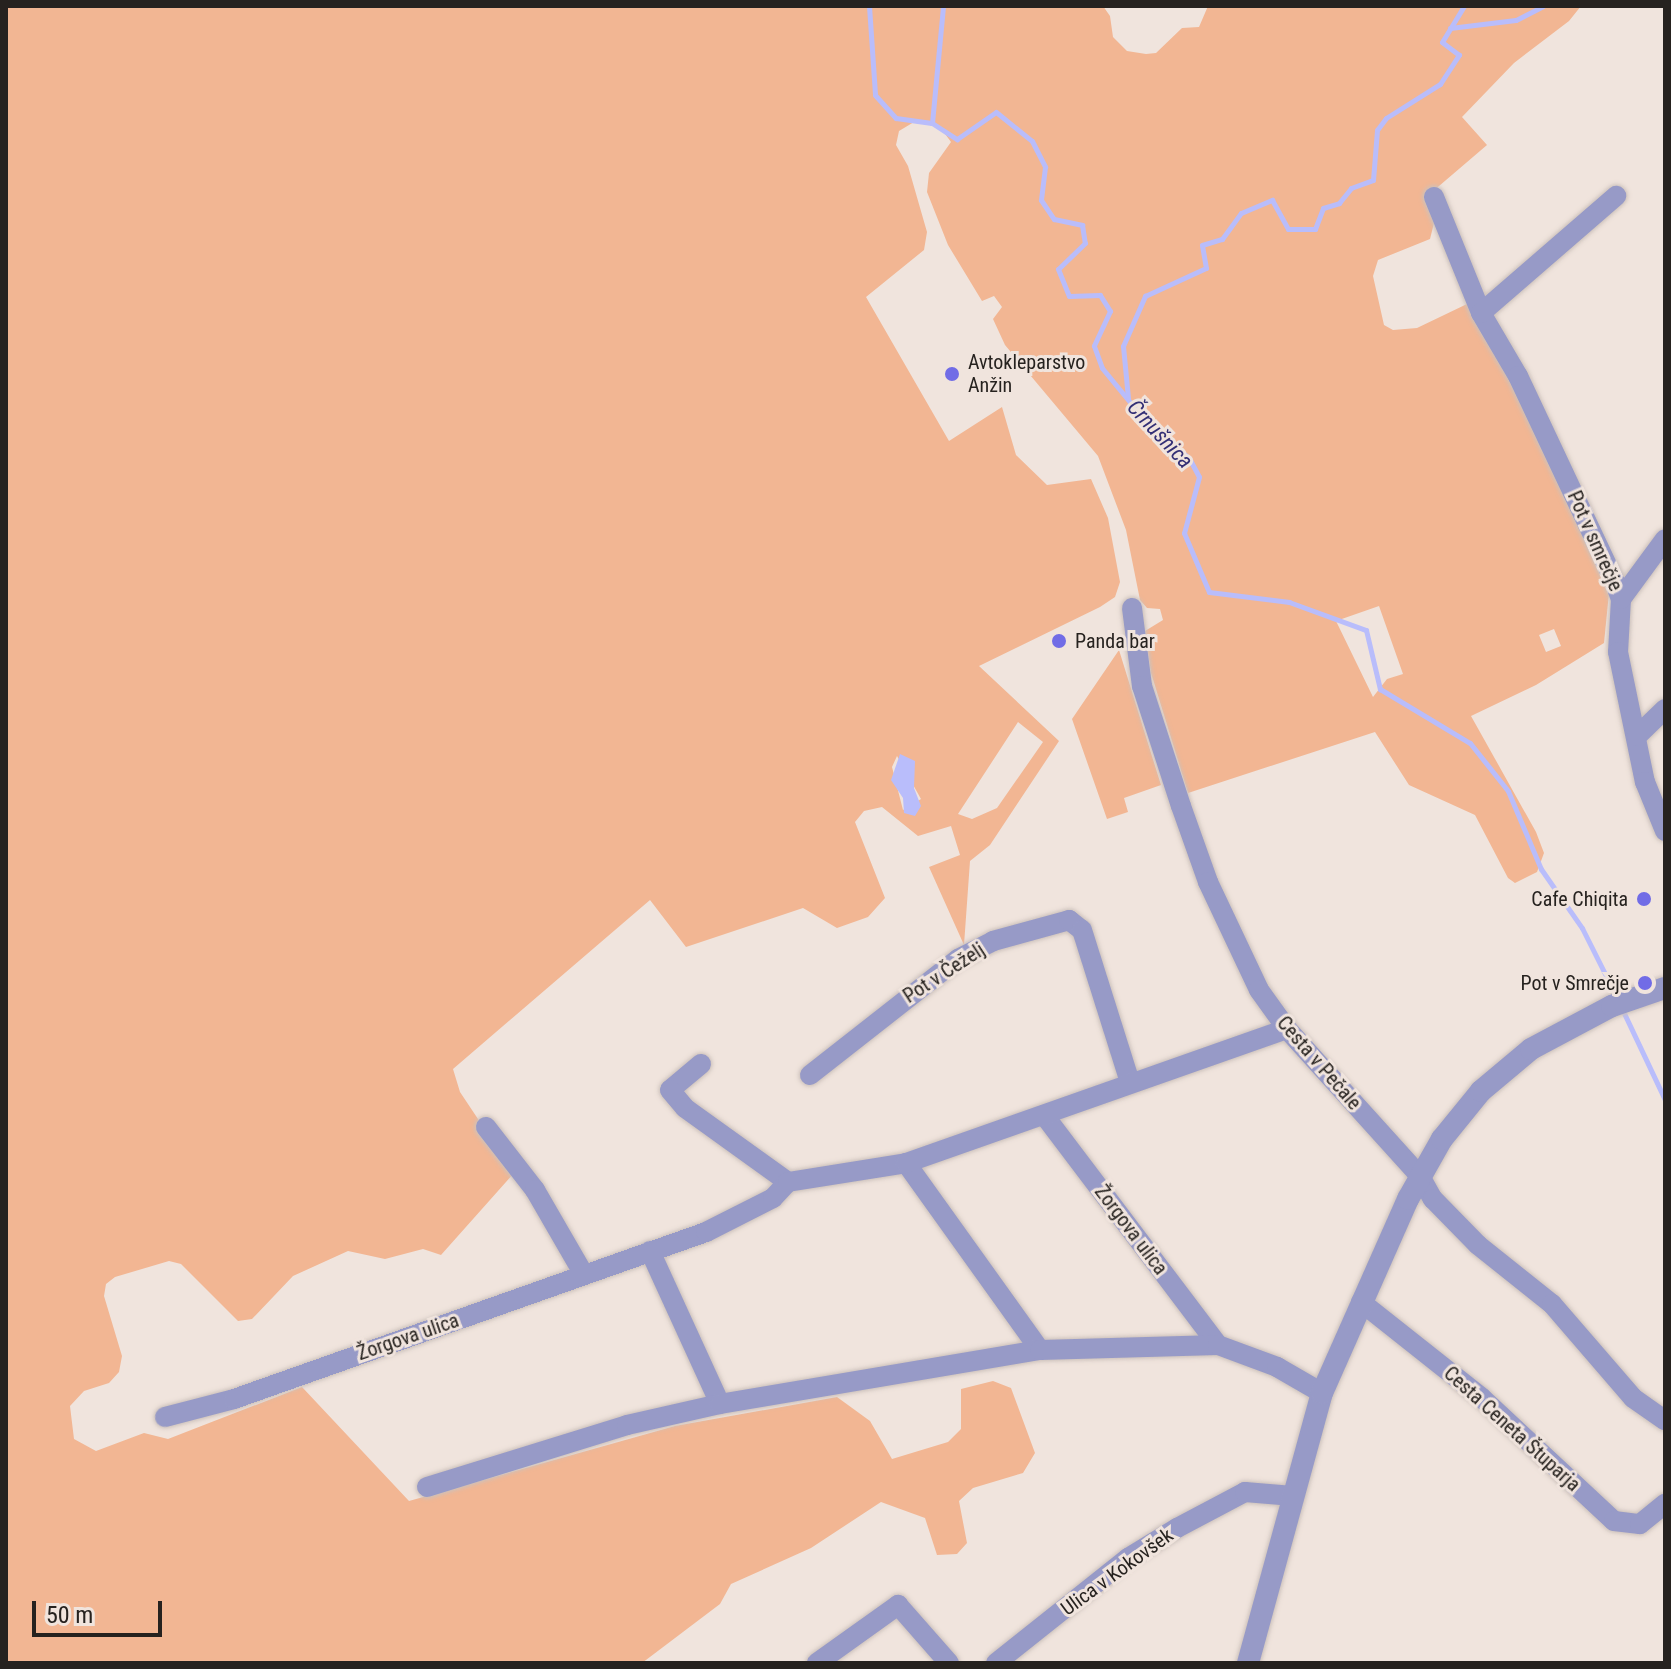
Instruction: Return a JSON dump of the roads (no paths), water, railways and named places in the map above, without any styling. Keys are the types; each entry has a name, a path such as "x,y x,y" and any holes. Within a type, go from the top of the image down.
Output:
{"street":[{"path":"1481,313 1616,196"},
{"name":"Pot v smrečje","path":"1434,197 1481,313 1519,376 1621,599 1618,652 1652,808 1665,831"},
{"path":"1621,599 1665,539"},
{"name":"Cesta v Pečale","path":"1132,608 1142,686 1208,882 1239,954 1287,1029 1420,1176 1433,1199 1478,1245 1552,1304 1633,1398 1665,1420"},
{"path":"1637,736 1665,709"},
{"name":"Pot v Čeželj","path":"810,1075 958,959 993,941 1069,920 1082,930 1130,1082"},
{"path":"1248,1663 1322,1393 1420,1176 1462,1113 1497,1075 1555,1034 1618,1003 1665,988"},
{"name":"Žorgova ulica","path":"165,1417 234,1399 720,1225 773,1198 788,1182 906,1163 1287,1029"},
{"path":"701,1064 670,1090 685,1108 788,1182"},
{"name":"Žorgova ulica","path":"1044,1115 1218,1345"},
{"path":"486,1127 535,1190 584,1275"},
{"path":"906,1163 1040,1350"},
{"path":"650,1251 720,1404"},
{"name":"Cesta Ceneta Štuparja","path":"1361,1302 1482,1398 1614,1521 1640,1524 1665,1504"},
{"path":"427,1487 600,1433 720,1404 1040,1350 1218,1345 1277,1367 1322,1393"},
{"name":"Ulica v Kokovšek","path":"996,1663 1128,1558 1177,1528 1245,1492 1293,1496"},
{"path":"817,1663 898,1605 949,1663"}],"water":[{"path":"900,754 915,761 914,788 921,806 915,816 904,813 903,798 891,780"}],"waterway":[{"name":"Črnušnica","path":"869,6 875,95 896,118 932,123 957,139 996,112 1032,141 1045,167 1041,200 1054,219 1082,225 1085,243 1058,269 1069,296 1100,295 1110,311 1094,346 1102,368 1148,424 1189,458 1199,477 1184,533 1209,592 1289,602 1366,630 1380,689 1470,743 1508,791 1541,869 1582,928 1617,998"},
{"path":"932,123 943,6"},
{"path":"1128,398 1123,346 1145,296 1206,268 1202,245 1222,239 1241,213 1272,200 1288,229 1315,229 1323,208 1339,203 1351,188 1373,180 1377,130 1386,118 1440,84 1459,55 1442,42 1464,6"},
{"path":"1450,28 1516,20 1543,6"},
{"name":"Črnušnica","path":"1623,1011 1665,1100"}],"place":[{"name":"Avtokleparstvo Anžin","path":"952,374"},
{"name":"Panda bar","path":"1059,641"},
{"name":"Cafe Chiqita","path":"1644,899"},
{"name":"Pot v Smrečje","path":"1645,983"}]}
